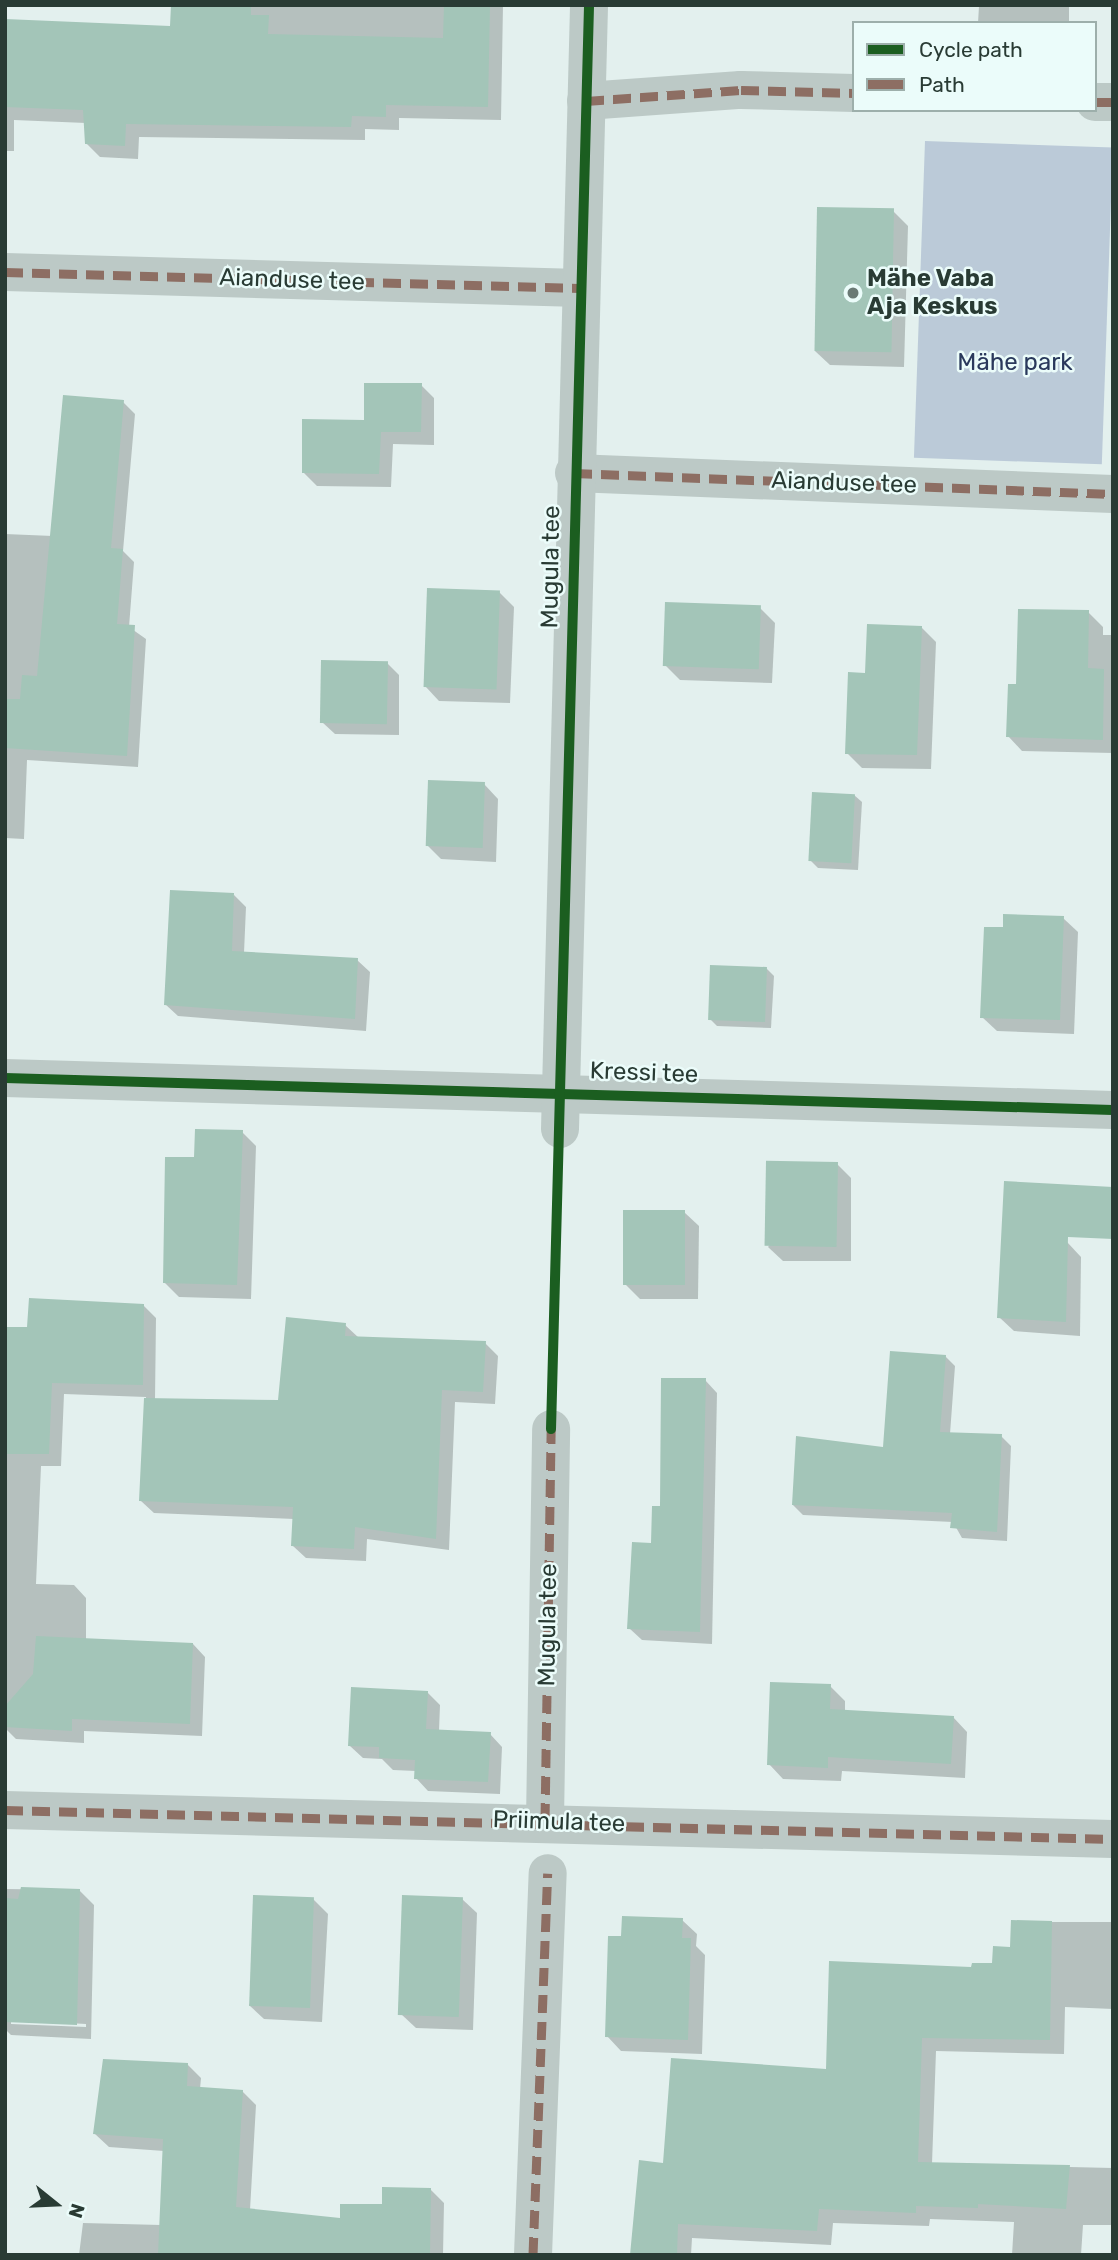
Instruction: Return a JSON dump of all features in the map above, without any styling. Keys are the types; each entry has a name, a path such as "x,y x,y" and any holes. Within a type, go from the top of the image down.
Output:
{"street":[{"name":"Mugula tee","path":"560,1129 574,473 589,5"},
{"path":"586,101 741,90 852,93"},
{"name":"Aianduse tee","path":"5,272 580,288"},
{"name":"Aianduse tee","path":"574,473 1113,494"},
{"name":"Kressi tee","path":"5,1079 560,1091 1113,1110"},
{"name":"Mugula tee","path":"545,1821 551,1429"},
{"name":"Priimula tee","path":"5,1810 545,1821 1113,1839"},
{"path":"533,2255 548,1873"}],"green space":[{"name":"Mähe park","path":"925,141 1113,148 1102,464 914,458"}],"building":[{"path":"171,5 251,5 251,15 269,15 268,34 443,38 444,5 490,5 488,107 386,105 386,117 352,116 351,127 126,124 125,146 85,144 83,110 5,107 5,19 170,26"},
{"name":"Mähe Vaba Aja Keskus","path":"817,207 894,208 891,352 814,351"},
{"path":"364,383 422,383 421,432 381,432 379,474 302,473 302,419 364,420"},
{"path":"63,395 124,400 111,548 123,549 117,624 135,625 127,756 5,748 5,699 20,699 22,675 37,676"},
{"path":"427,588 500,591 497,689 424,687"},
{"path":"665,602 761,605 759,669 663,666"},
{"path":"1018,609 1089,610 1088,668 1104,669 1103,740 1006,737 1008,684 1016,684"},
{"path":"867,624 922,626 917,755 845,754 848,672 865,673"},
{"path":"321,660 388,661 387,724 320,723"},
{"path":"428,780 485,782 483,848 426,846"},
{"path":"812,792 855,794 851,863 808,861"},
{"path":"170,890 234,893 232,951 358,958 355,1019 164,1005"},
{"path":"1003,914 1064,916 1060,1020 980,1018 984,927 1003,927"},
{"path":"710,965 767,967 765,1022 708,1020"},
{"path":"195,1129 243,1130 237,1285 163,1283 165,1157 194,1157"},
{"path":"766,1161 838,1162 837,1247 765,1246"},
{"path":"1004,1181 1113,1187 1113,1239 1068,1237 1066,1322 997,1318"},
{"path":"623,1210 685,1210 685,1285 623,1285"},
{"path":"29,1298 144,1304 143,1385 52,1383 49,1454 5,1454 5,1327 27,1327"},
{"path":"286,1317 346,1323 345,1336 486,1341 483,1392 442,1390 436,1539 355,1527 354,1549 291,1546 293,1507 139,1501 144,1398 278,1400"},
{"path":"890,1351 946,1355 940,1432 1002,1434 997,1532 950,1528 952,1513 792,1505 796,1436 883,1447"},
{"path":"661,1378 706,1378 700,1632 627,1629 632,1542 651,1543 652,1506 660,1506"},
{"path":"36,1636 193,1643 190,1724 72,1719 72,1731 5,1727 5,1706 33,1674"},
{"path":"770,1682 831,1684 830,1709 954,1716 951,1764 828,1757 828,1768 767,1765"},
{"path":"351,1687 428,1691 426,1729 491,1732 488,1782 414,1779 415,1760 379,1758 379,1747 348,1746"},
{"path":"21,1887 80,1889 77,2025 5,2022 5,1898 18,1899"},
{"path":"253,1895 314,1897 310,2008 249,2006"},
{"path":"402,1895 463,1897 459,2017 398,2015"},
{"path":"622,1916 683,1918 682,1938 691,1938 688,2040 605,2037 608,1936 621,1936"},
{"path":"1011,1920 1052,1921 1050,2040 922,2038 918,2162 1070,2165 1066,2209 978,2204 978,2208 916,2206 916,2213 819,2209 817,2231 678,2224 677,2255 630,2255 639,2160 663,2163 671,2058 826,2069 829,1961 971,1967 972,1963 992,1963 993,1946 1010,1947"},
{"path":"103,2059 188,2063 187,2086 243,2090 236,2207 340,2218 340,2204 382,2204 382,2187 431,2188 430,2255 158,2255 163,2139 93,2134"}],"marked path":[{"path":"586,101 741,90 852,93"},
{"path":"1097,102 1113,102"},
{"path":"5,272 580,288"},
{"path":"574,473 1113,494"},
{"path":"545,1821 551,1429"},
{"path":"5,1810 1113,1839"},
{"path":"533,2255 548,1873"}],"cycle path":[{"path":"551,1429 589,5"},
{"path":"5,1078 1113,1110"}],"place":[{"name":"Mähe Vaba Aja Keskus","path":"853,293"}]}
